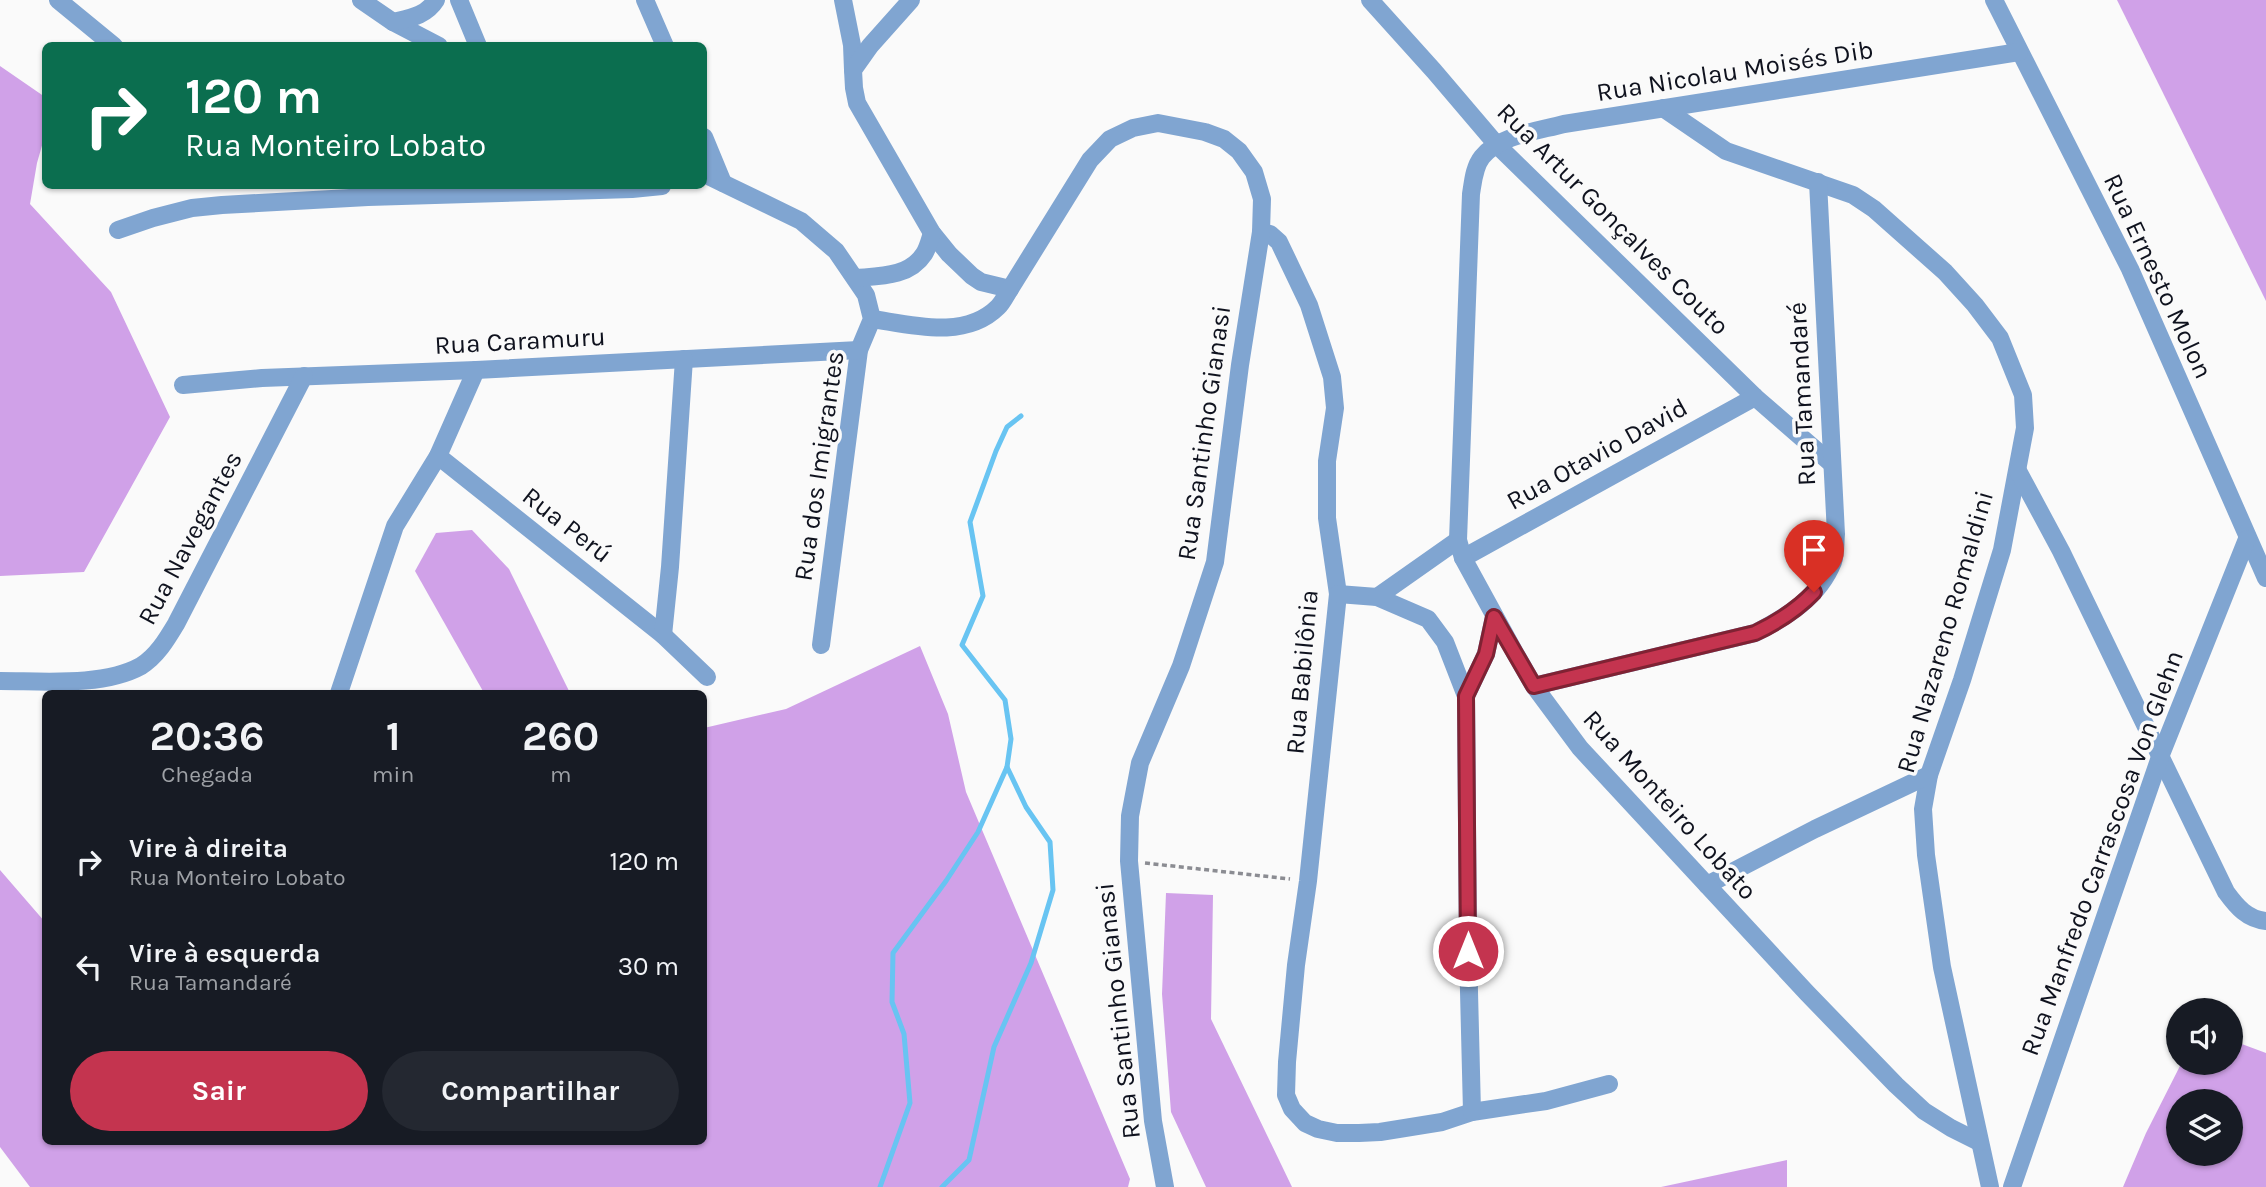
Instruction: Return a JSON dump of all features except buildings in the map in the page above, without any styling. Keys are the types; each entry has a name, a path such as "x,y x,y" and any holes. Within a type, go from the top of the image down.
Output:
{"street":[{"path":"58,0 109,42"},
{"path":"361,0 393,22 431,42"},
{"path":"393,22 428,11 436,0"},
{"path":"458,0 476,42"},
{"path":"645,0 662,42"},
{"path":"843,0 852,45 854,88 862,114 932,233 949,254 972,276 992,286 1010,289"},
{"path":"853,70 870,46 911,0"},
{"name":"Rua Artur Gonçalves Couto","path":"1370,0 1497,145 1755,397 1832,464"},
{"name":"Rua Ernesto Molon","path":"1994,0 2130,270 2266,578"},
{"name":"Rua Nicolau Moisés Dib","path":"1497,145 1521,135 1564,124 2019,52"},
{"name":"Rua Nazareno Romaldini","path":"1663,108 1726,151 1853,195 1895,227 1945,272 2000,338 2012,363 2022,396 2025,428 2018,471 2002,550 1962,680 1928,775 1923,809 1926,855 1942,967 1990,1187"},
{"name":"Rua Santinho Gianasi","path":"872,320 943,328 968,325 998,307 1090,160 1110,139 1133,128 1158,123 1183,126 1224,139 1239,151 1254,172 1262,199 1261,232 1240,365 1215,562 1181,666 1140,763 1130,816 1129,861 1153,1121 1165,1187"},
{"name":"Rua Monteiro Lobato","path":"1497,145 1482,157 1475,173 1471,194 1461,549 1494,617 1534,686 1580,748 1896,1086 1924,1111 1979,1142"},
{"path":"707,158 710,178 801,221 836,251 866,295 872,320"},
{"name":"Rua Tamandaré","path":"1534,686 1755,633 1781,620 1802,605 1820,584 1833,560 1836,534 1818,182"},
{"path":"351,189 368,197"},
{"path":"118,230 192,208 368,197 606,189"},
{"name":"Rua Babilônia","path":"1261,232 1270,234 1279,242 1309,305 1332,377 1335,408 1327,461 1327,518 1338,594 1308,881 1296,965 1286,1095 1292,1109 1305,1123 1337,1133 1380,1132 1442,1122 1472,1112"},
{"path":"856,278 895,275 914,265 925,254 932,233"},
{"name":"Rua dos Imigrantes","path":"821,645 859,350 872,320"},
{"name":"Rua Caramuru","path":"183,385 262,378 859,350"},
{"path":"663,635 684,359"},
{"path":"339,690 395,526 438,456 476,370"},
{"name":"Rua Navegantes","path":"0,681 68,681 120,675 142,665 160,650 304,376"},
{"name":"Rua Otavio David","path":"1377,597 1461,549 1755,397"},
{"name":"Rua Perú","path":"438,456 663,635 707,677"},
{"path":"2018,471 2062,551 2227,892 2247,916 2266,921"},
{"name":"Rua Manfredo Carrascosa Von Glehn","path":"2012,1187 2160,757 2247,539"},
{"path":"1338,594 1377,597 1428,619 1446,642 1466,696 1472,1112 1546,1101 1609,1084"},
{"path":"1466,696 1486,654 1494,617"},
{"path":"1707,885 1928,775"}],"path":[{"path":"1129,861 1308,881"}],"shaded area":[{"path":"2117,0 2266,0 2266,301"},
{"path":"0,66 42,95 42,146 30,204 111,292 170,417 84,572 0,576"},
{"path":"472,530 509,569 569,690 482,690 415,571 436,533"},
{"path":"920,646 948,714 966,792 1130,1179 1128,1187 30,1187 0,1147 0,870 42,919 42,1145 707,1145 707,727 786,709"},
{"path":"1166,893 1213,895 1211,1019 1292,1187 1206,1187 1171,1112 1162,994"},
{"path":"2243,1044 2266,1053 2266,1187 2123,1187 2166,1094 2166,1166 2243,1166 2243,1089 2168,1089 2175,1075 2243,1075"},
{"path":"1787,1160 1787,1187 1661,1187"}],"waterway":[{"path":"942,1187 969,1160 994,1047 1031,963 1053,890 1050,842 1026,807 1007,767 1011,739 1005,700 962,645 983,596 970,522 1007,427 1021,416"},
{"path":"880,1187 910,1103 904,1034 892,1002 893,953 978,832 1007,767"}],"route":[{"path":"1468,951 1466,696 1486,654 1494,617 1534,686 1755,633 1781,620 1802,605 1814,592"}]}
